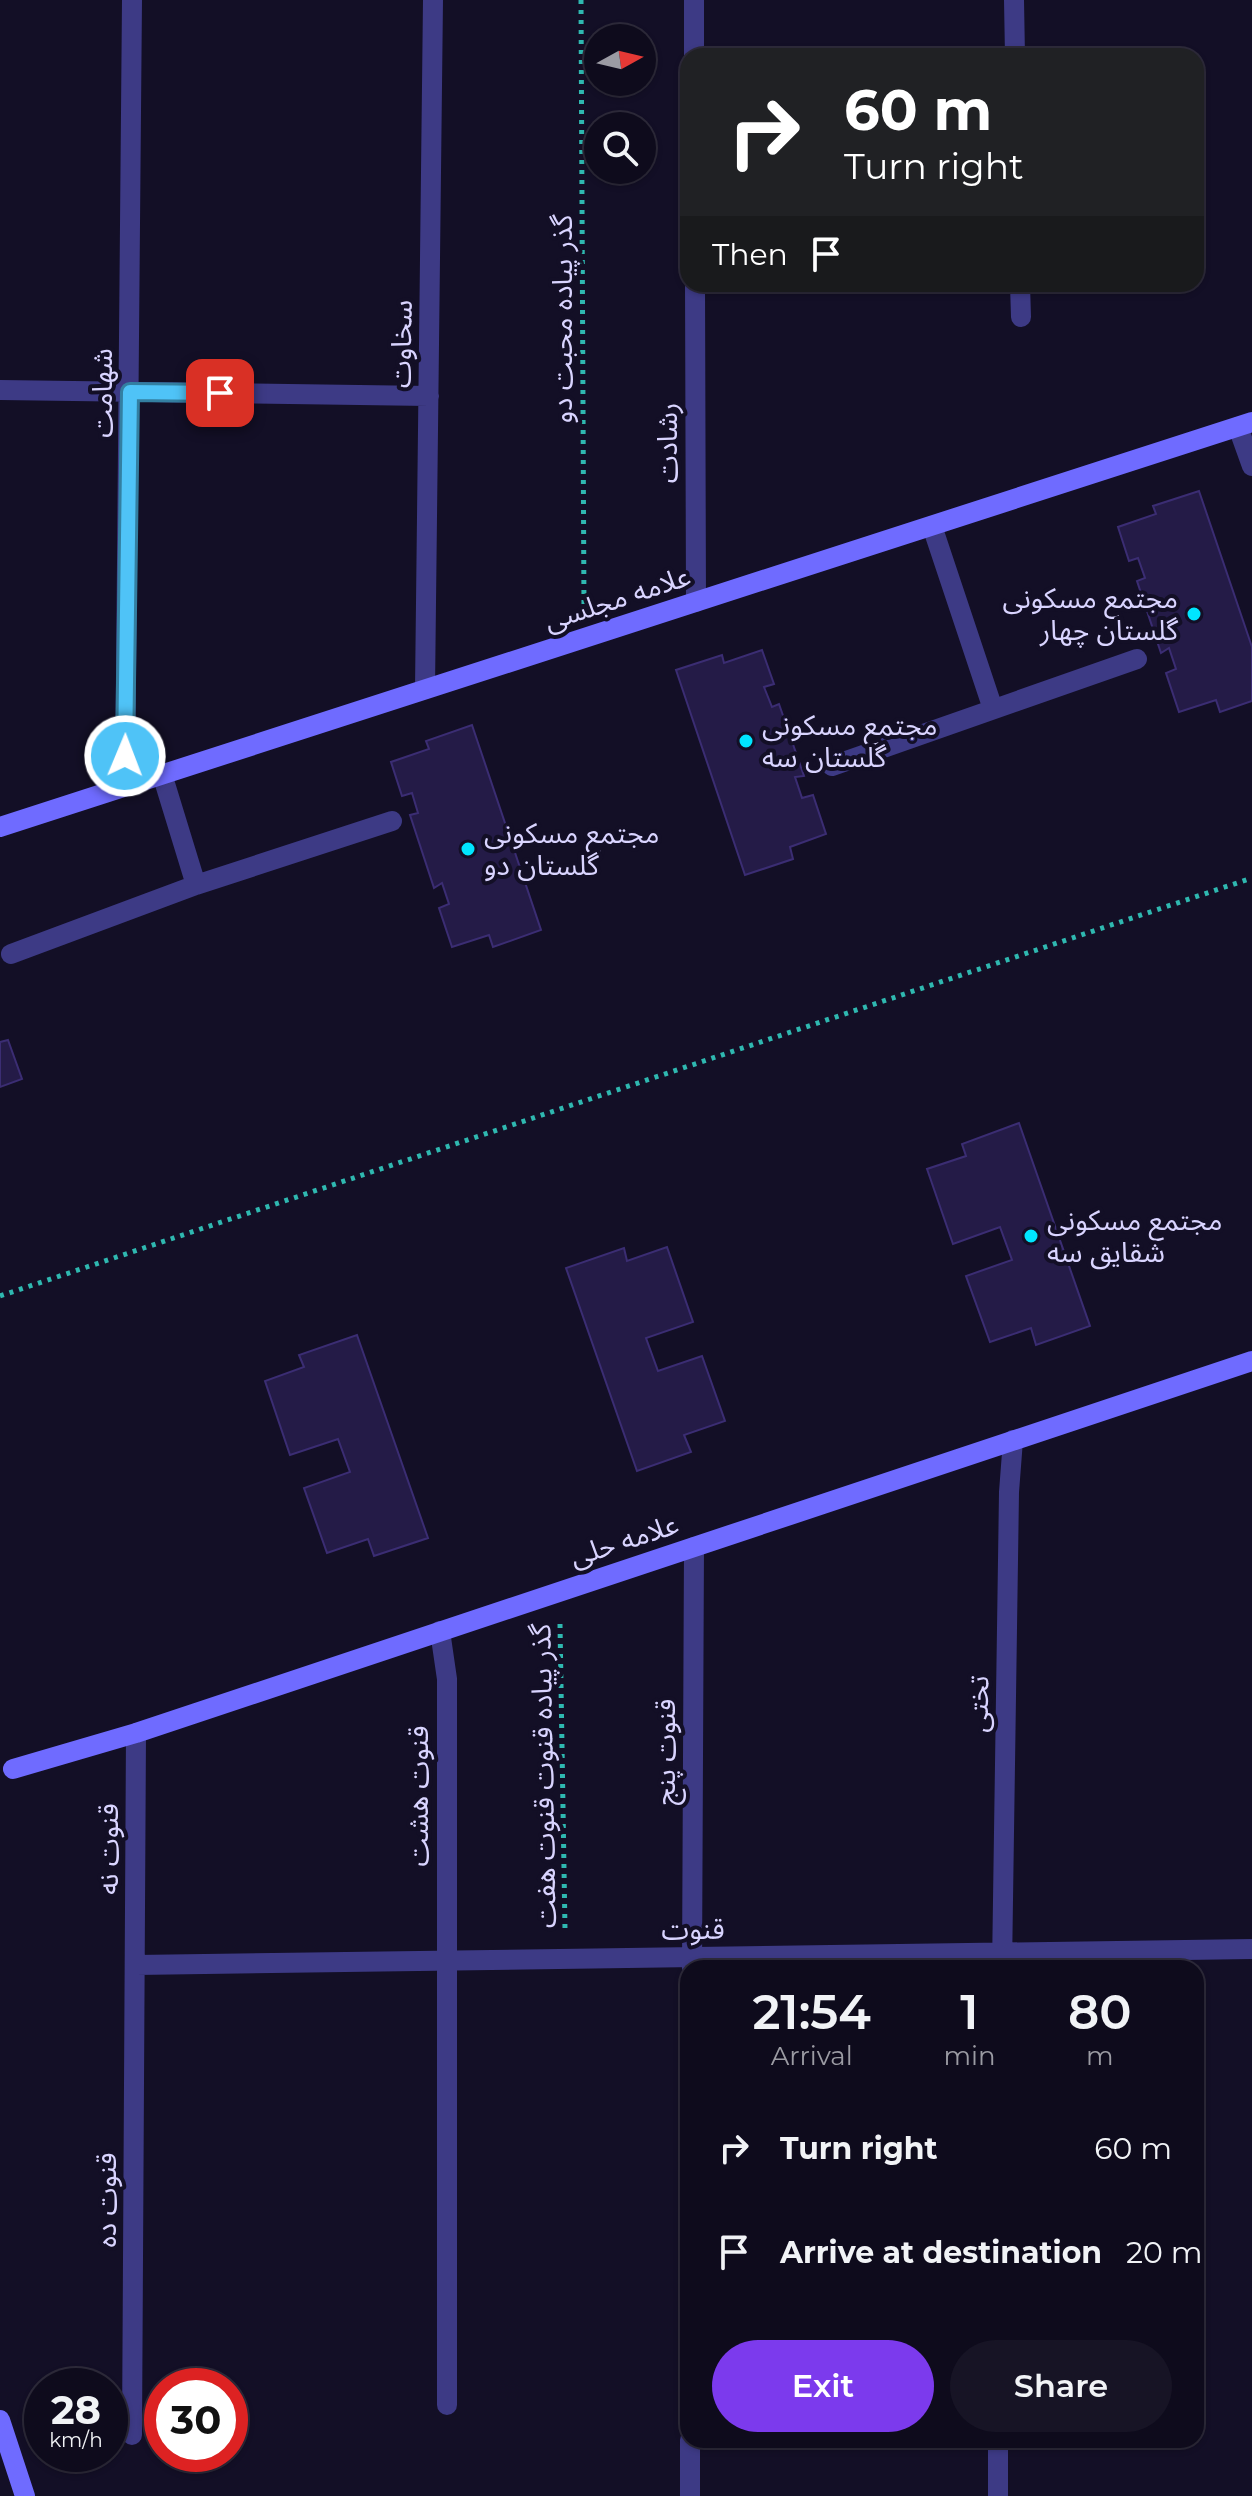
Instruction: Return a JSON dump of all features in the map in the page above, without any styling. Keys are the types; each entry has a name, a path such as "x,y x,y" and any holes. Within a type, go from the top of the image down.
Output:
{"street":[{"name":"شهامت","path":"125,786 132,0"},
{"name":"سخاوت","path":"425,689 433,0"},
{"path":"694,0 694,48"},
{"path":"1014,0 1015,48"},
{"name":"رشادت","path":"695,292 696,602"},
{"path":"1020,292 1021,317"},
{"path":"0,390 429,396"},
{"path":"1245,425 1252,466"},
{"name":"علامه مجلسی","path":"0,827 1245,425"},
{"path":"932,526 993,709"},
{"path":"832,766 1137,659"},
{"path":"162,774 196,885"},
{"path":"11,954 196,885 392,821"},
{"name":"علامه حلی","path":"13,1769 136,1733 1252,1361"},
{"name":"تختی","path":"1002,1960 1009,1492 1013,1440"},
{"name":"قنوت پنج","path":"692,1960 694,1547"},
{"name":"قنوت هشت","path":"440,1631 447,1679 447,2405"},
{"name":"قنوت نه","path":"136,1733 136,1965"},
{"name":"قنوت","path":"1023,1960 1252,1949"},
{"name":"قنوت","path":"136,1965 566,1959 680,1962"},
{"name":"قنوت ده","path":"132,2435 136,1965"},
{"path":"0,2420 25,2496"},
{"path":"690,2448 690,2496"},
{"path":"998,2448 998,2496"}],"path":[{"name":"گذر پیاده محبت دو","path":"581,0 584,638"},
{"path":"0,1296 1252,878"},
{"name":"گذر پیاده قنوت قنوت هفت","path":"560,1591 566,1959"}],"building":[{"name":"مجتمع مسکونی گلستان چهار","path":"1199,491 1252,647 1252,701 1220,712 1216,700 1179,712 1166,673 1176,669 1169,648 1161,653 1137,581 1145,578 1138,558 1129,561 1118,527 1156,514 1153,506"},
{"name":"مجتمع مسکونی گلستان سه","path":"762,650 774,684 764,687 772,707 779,704 804,776 795,777 802,798 813,795 826,834 790,847 793,859 745,875 676,670 722,655 724,663"},
{"name":"مجتمع مسکونی گلستان دو","path":"472,725 541,930 493,947 489,935 452,947 439,908 449,904 442,883 434,888 410,815 418,813 412,793 402,796 391,762 429,749 426,741"},
{"path":"8,1040 22,1079 0,1087 0,1042"},
{"name":"مجتمع مسکونی شقایق سه","path":"1019,1123 1090,1326 1036,1345 1031,1328 990,1342 966,1276 1012,1260 1000,1227 953,1244 927,1169 966,1156 962,1144"},
{"path":"667,1247 693,1322 646,1338 658,1371 702,1356 725,1421 684,1435 691,1452 637,1471 566,1268 624,1248 627,1261"},
{"path":"357,1335 428,1538 374,1556 368,1539 327,1553 304,1488 350,1472 338,1439 290,1455 265,1381 304,1367 299,1355"}],"place":[{"name":"مجتمع مسکونی گلستان چهار","path":"1194,614"},
{"name":"مجتمع مسکونی گلستان سه","path":"746,741"},
{"name":"مجتمع مسکونی گلستان دو","path":"468,849"},
{"name":"مجتمع مسکونی شقایق سه","path":"1031,1236"}],"route":[{"path":"125,756 130,392 220,393"}]}
